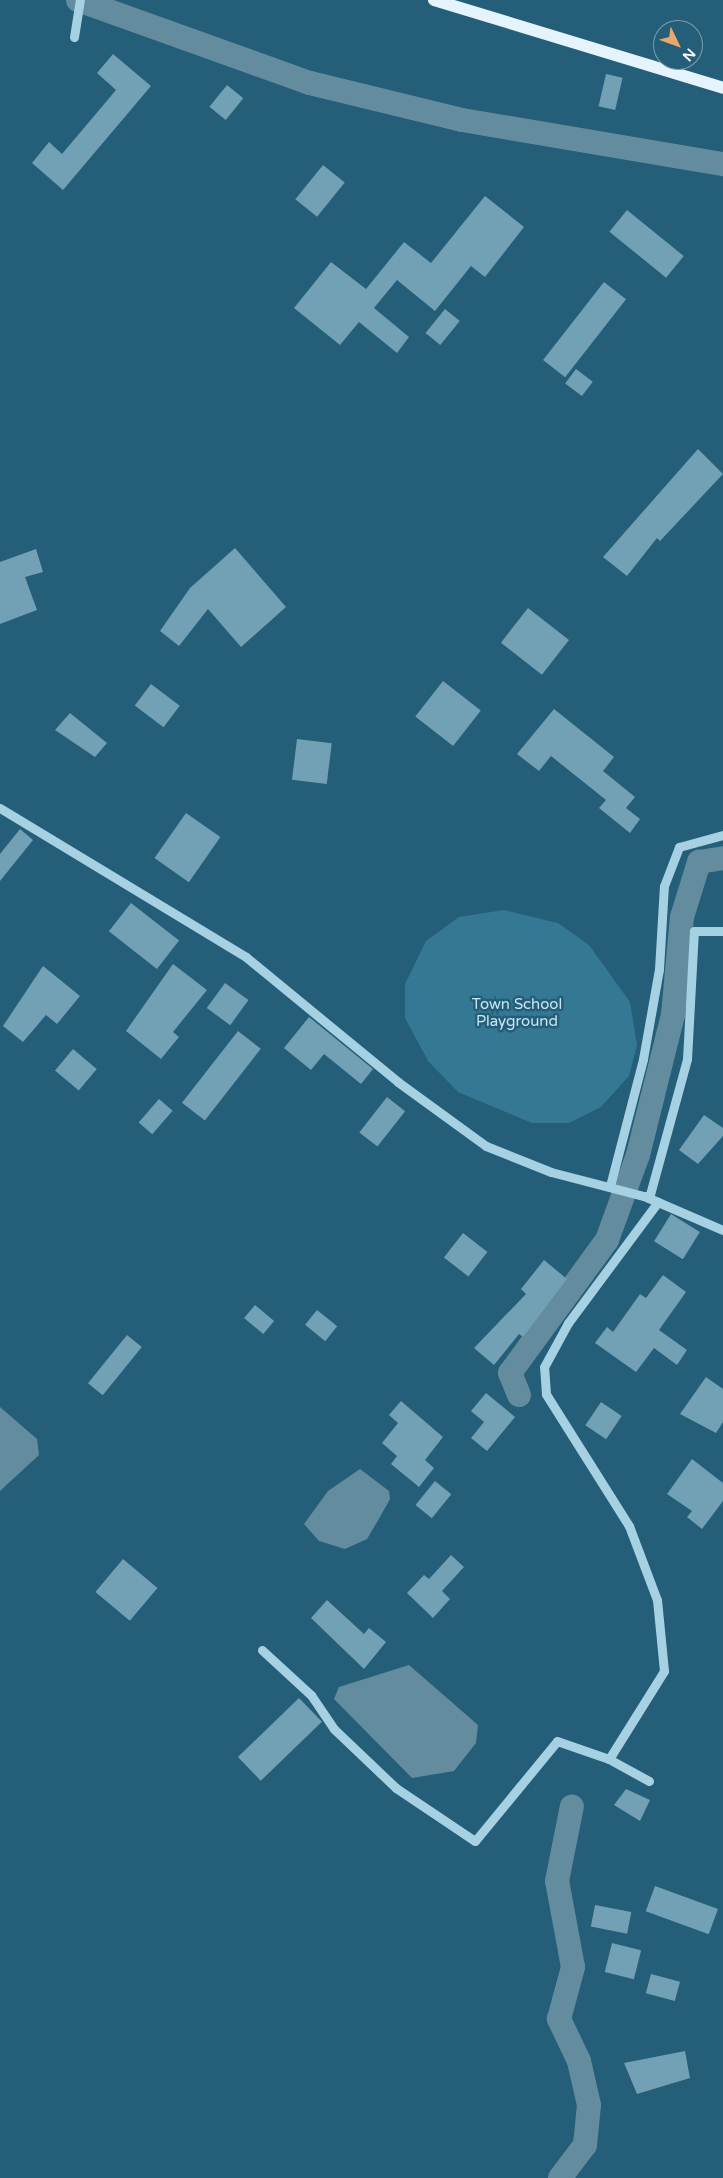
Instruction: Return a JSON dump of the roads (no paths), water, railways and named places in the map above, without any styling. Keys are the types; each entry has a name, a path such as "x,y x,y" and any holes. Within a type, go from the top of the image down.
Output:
{"main road":[{"path":"434,0 723,88"}],"street":[{"path":"74,37 80,0"},
{"path":"0,808 246,956 398,1082 486,1146 551,1172 646,1197 723,1230"},
{"path":"606,1185 643,1059 659,969 664,886 679,847 723,835"},
{"path":"646,1197 686,1058 694,931 723,930"},
{"path":"609,1759 664,1671 657,1600 629,1526 546,1394 544,1367 568,1323 658,1202"},
{"path":"262,1650 311,1695 334,1728 396,1788 475,1841 557,1741 609,1759 649,1782"}],"waterway":[{"path":"78,0 310,83 462,120 723,164"},
{"path":"519,1395 510,1373 607,1240 638,1155 673,1015 682,917 699,862 723,858"},
{"path":"560,2178 585,2145 589,2105 579,2061 559,2019 573,1967 557,1881 572,1806"}],"park label":[{"name":"Town School Playground","path":"517,1012"}]}
